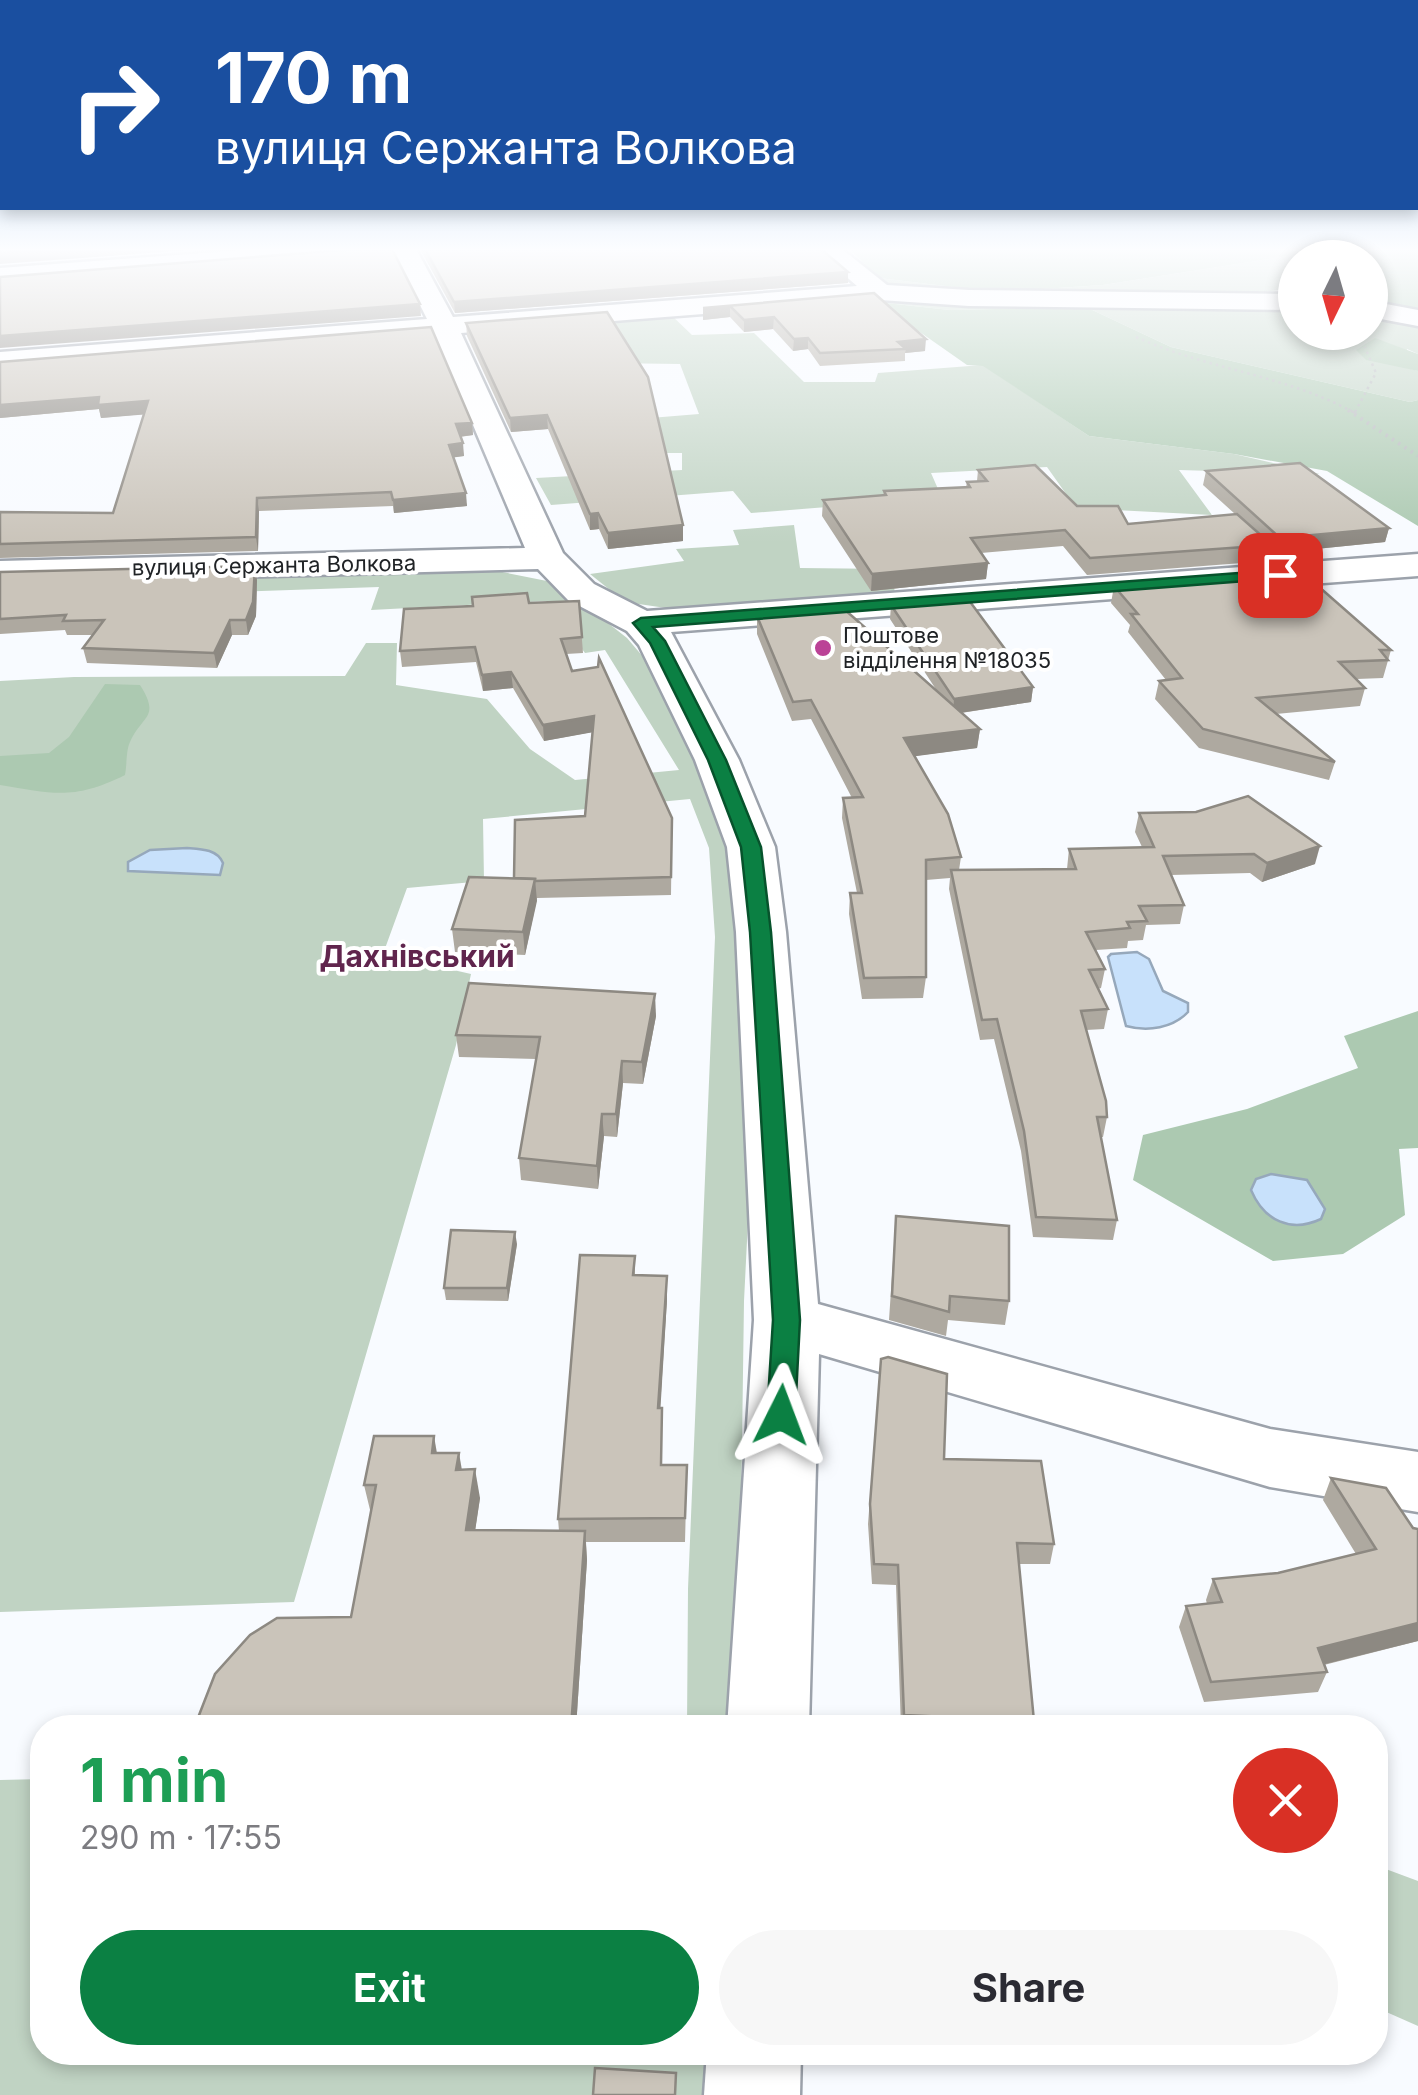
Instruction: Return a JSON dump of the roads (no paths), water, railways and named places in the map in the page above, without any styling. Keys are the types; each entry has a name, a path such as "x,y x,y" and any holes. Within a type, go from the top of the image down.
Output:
{"street":[{"path":"0,361 176,347"},
{"path":"454,347 547,558 581,592 641,623 657,641 717,760 751,847 761,932 786,1320 769,1715"},
{"name":"вулиця Сержанта Волкова","path":"0,572 547,558"},
{"path":"641,623 1418,565"},
{"path":"786,1320 1270,1458 1418,1482"},
{"path":"752,2095 753,2065"}],"water":[{"path":"187,848 217,855 223,863 220,875 128,871 128,862 150,850"},
{"path":"1137,952 1149,959 1163,991 1188,1003 1188,1012 1175,1022 1143,1029 1126,1026 1108,957"},
{"path":"1271,1174 1307,1180 1325,1209 1321,1219 1289,1224 1263,1210 1251,1190 1256,1179"}],"place":[{"name":"Поштове відділення №18035","path":"823,648"}],"district":[{"name":"Дахнівський","path":"417,956"}]}
